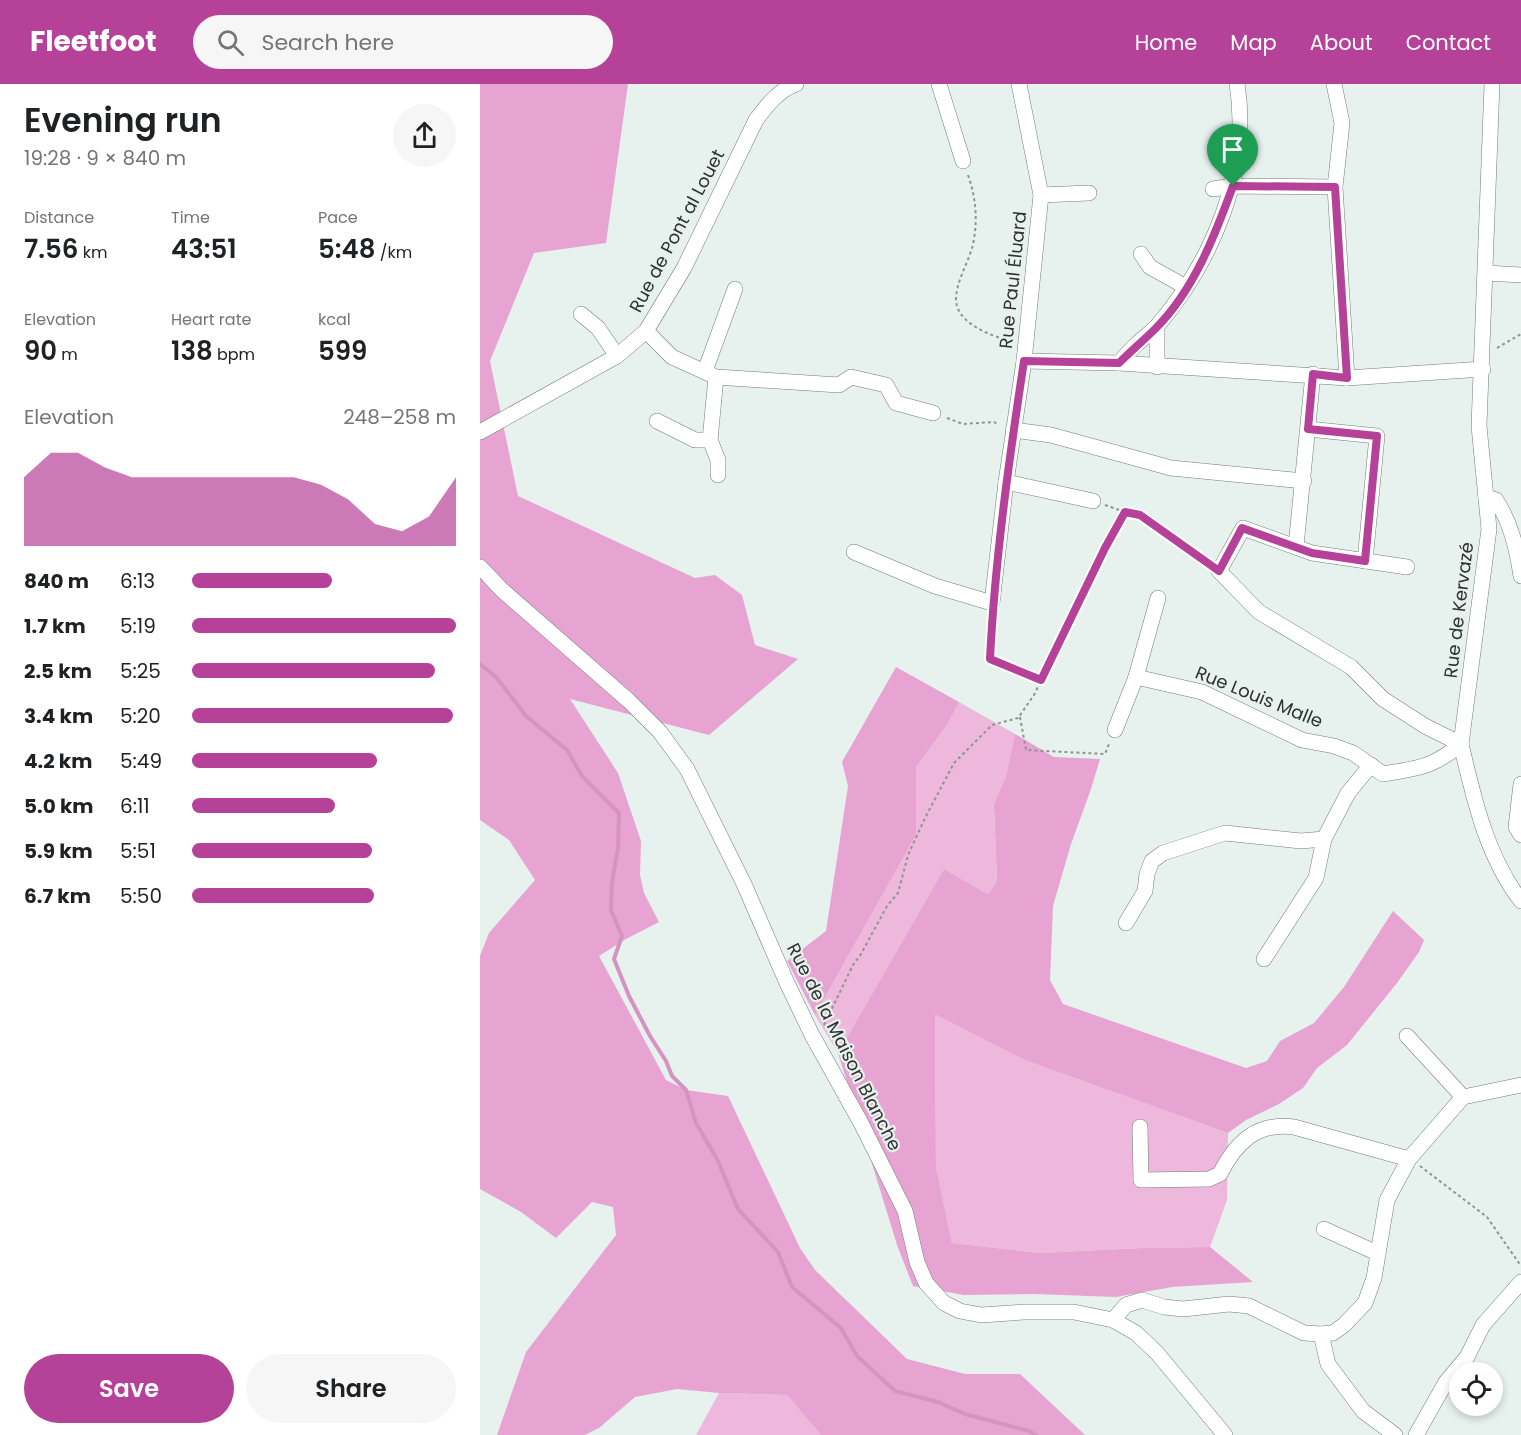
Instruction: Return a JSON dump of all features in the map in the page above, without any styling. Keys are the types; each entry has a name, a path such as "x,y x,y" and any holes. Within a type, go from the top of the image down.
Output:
{"street":[{"name":"Rue de Pont al Louet","path":"480,432 617,356 646,331 684,268 756,120 771,100 789,86 796,84"},
{"path":"939,84 963,161"},
{"name":"Rue Paul Éluard","path":"992,603 1006,482 1024,361 1041,195 1019,84"},
{"path":"1119,363 1156,327 1200,266 1214,237 1233,186 1238,135 1237,84"},
{"path":"1334,84 1342,123 1335,187 1347,378"},
{"name":"Rue de Kervazé","path":"1461,744 1489,529 1479,426 1492,84"},
{"path":"1213,189 1233,186 1335,187"},
{"path":"1041,195 1089,193"},
{"path":"1141,254 1150,267 1186,287"},
{"path":"1486,273 1521,275"},
{"path":"718,474 718,460 710,440 710,374 735,289"},
{"path":"581,314 598,328 617,356"},
{"path":"1156,327 1157,367"},
{"path":"646,331 672,357 710,374 839,385 851,377 886,385 896,403 933,413"},
{"path":"1024,361 1119,363 1347,378 1483,362"},
{"path":"1296,546 1313,374"},
{"path":"657,421 695,440 710,440"},
{"path":"1308,429 1377,436 1365,561"},
{"path":"1013,430 1051,435 1171,468 1304,481"},
{"path":"1006,482 1093,501"},
{"path":"1486,497 1496,500 1505,514 1517,551 1521,576"},
{"path":"1407,567 1312,553 1242,528 1219,571 1259,612 1351,667 1383,699 1425,726 1461,744 1478,816 1508,883 1521,901"},
{"path":"854,552 935,586 992,603"},
{"name":"Rue de la Maison Blanche","path":"480,567 502,590 629,701 660,732 687,769 744,884 812,1035 861,1123 905,1212 917,1262 926,1283 944,1303 960,1311 981,1315 1074,1312 1113,1320 1136,1333 1157,1353 1225,1435"},
{"path":"1115,730 1136,677 1158,598"},
{"name":"Rue Louis Malle","path":"1136,677 1202,692 1302,740 1353,753 1383,774 1424,767 1447,755 1461,744"},
{"path":"1264,959 1316,878 1324,839 1348,794 1371,765"},
{"path":"1521,784 1516,827 1521,835"},
{"path":"1126,923 1145,891 1147,874 1152,861 1163,853 1226,833 1301,840 1324,839"},
{"path":"1407,1036 1463,1097"},
{"path":"1113,1320 1126,1305 1142,1300 1183,1309 1229,1304 1249,1306 1304,1333 1333,1333 1344,1325 1365,1302 1374,1278 1387,1200 1409,1159 1463,1097 1521,1085"},
{"path":"1140,1127 1141,1180 1209,1179 1220,1174 1227,1161 1247,1136 1276,1125 1294,1127 1409,1159"},
{"path":"1324,1229 1377,1253"},
{"path":"1416,1435 1446,1382 1467,1357 1483,1325 1521,1282"},
{"path":"1321,1334 1328,1364 1363,1411 1395,1435"}],"path":[{"path":"963,161 975,195 976,216 973,243 956,298 959,312 967,321 982,330 1025,344"},
{"path":"1483,362 1521,334"},
{"path":"933,413 963,424 994,422 1001,430 1013,430"},
{"path":"1093,501 1140,515 1219,571"},
{"path":"812,1035 822,1028 852,965 861,954 887,906 898,892 908,855 924,818 954,763 992,724 1020,716 1034,695 1105,548 1125,512"},
{"path":"992,603 990,659 1041,680"},
{"path":"1020,716 1026,750 1105,754 1115,730"},
{"path":"1409,1159 1487,1216 1521,1266"}],"shaded area":[{"path":"480,84 628,84 606,243 534,253 490,361 518,496 695,578 715,575 742,595 755,645 798,659 709,735 570,699 618,773 641,841 640,875 644,893 659,922 599,956 666,1080 686,1090 728,1096 800,1248 815,1270 907,1359 965,1374 1020,1374 1085,1435 821,1435 787,1395 677,1389 635,1397 599,1428 585,1435 497,1435 526,1352 616,1235 613,1207 592,1202 556,1238 521,1212 480,1189 480,956 489,933 535,880 509,840 480,820"},
{"path":"896,667 959,702 948,724 916,767 916,835 815,1015 787,961 826,931 848,786 842,762"},
{"path":"959,702 1015,734 1006,776 994,804 997,881 988,894 944,869 838,1053 815,1015 916,835 916,767 948,724"},
{"path":"1015,734 1054,757 1100,759 1053,906 1050,980 1063,1004 1246,1068 1267,1061 1280,1041 1314,1023 1344,987 1393,911 1424,940 1419,952 1397,983 1347,1045 1317,1068 1303,1088 1279,1104 1246,1120 1228,1133 1027,1061 935,1014 936,1167 952,1243 1040,1253 1210,1247 1253,1282 1172,1287 1116,1297 1034,1294 964,1295 913,1286 897,1245 838,1053 944,869 988,894 997,881 994,804 1006,776"},
{"path":"935,1013 1027,1061 1228,1133 1227,1200 1210,1247 1040,1253 952,1243 936,1167"},
{"path":"719,1393 787,1395 821,1435 696,1435"}],"waterway":[{"path":"480,664 496,677 526,716 567,750 582,776 619,813 618,848 612,882 611,910 622,936 614,959 629,996 650,1036 666,1061 672,1076 686,1090 696,1123 718,1161 738,1209 778,1252 792,1287 841,1328 857,1356 895,1391 938,1402 965,1414 1029,1431 1036,1435"}],"route":[{"path":"1233,186 1335,187 1347,378 1313,374 1308,429 1377,436 1365,561 1312,553 1242,528 1219,571 1140,515 1125,512 1041,680 990,659 992,603 1006,482 1024,361 1119,363 1156,327 1200,266 1214,237 1233,186"}]}
